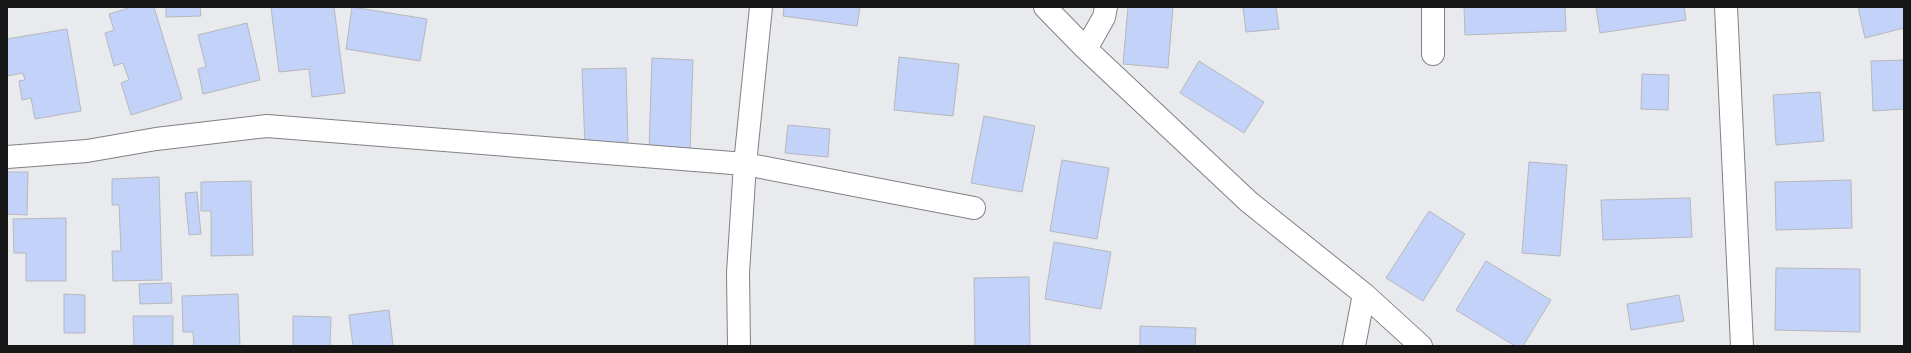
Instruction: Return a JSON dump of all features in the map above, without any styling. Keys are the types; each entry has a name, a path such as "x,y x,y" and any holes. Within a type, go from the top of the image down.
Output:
{"street":[{"path":"739,346 738,273 744,164 761,7"},
{"path":"1045,7 1086,49 1249,202 1364,294 1421,346"},
{"path":"1086,49 1104,17 1106,7"},
{"path":"1433,7 1433,54"},
{"path":"1726,7 1742,346"},
{"path":"7,157 87,151 156,139 267,126 744,164 974,208"},
{"path":"1354,346 1364,294"}],"building":[{"path":"132,7 154,7 182,99 131,115 121,83 129,80 123,63 114,66 105,33 114,30 109,14"},
{"path":"166,7 200,7 201,16 166,17"},
{"path":"271,7 334,7 345,93 312,97 309,69 279,72"},
{"path":"352,7 427,19 420,61 346,49"},
{"path":"784,7 860,7 857,26 783,16"},
{"path":"1128,7 1173,7 1168,68 1123,64"},
{"path":"1243,7 1276,7 1279,29 1246,32"},
{"path":"1464,7 1565,7 1566,31 1465,35"},
{"path":"1596,7 1684,7 1686,20 1600,33"},
{"path":"1858,7 1904,7 1904,28 1865,38"},
{"path":"247,23 260,80 203,94 198,69 206,67 198,35"},
{"path":"67,29 81,111 35,119 31,98 22,100 19,81 25,80 23,73 7,76 7,39"},
{"path":"899,57 959,64 953,116 894,110"},
{"path":"652,58 693,60 690,151 649,149"},
{"path":"1904,60 1904,109 1873,111 1871,61"},
{"path":"1199,61 1264,102 1244,133 1180,93"},
{"path":"626,68 628,145 585,146 582,69"},
{"path":"1642,74 1669,75 1668,110 1641,109"},
{"path":"1820,92 1824,141 1776,145 1773,95"},
{"path":"984,116 1035,126 1022,192 971,183"},
{"path":"788,125 830,129 828,157 785,153"},
{"path":"1062,160 1109,168 1097,239 1050,231"},
{"path":"1529,162 1567,165 1560,256 1522,253"},
{"path":"7,172 28,172 27,215 7,214"},
{"path":"159,177 162,280 113,281 112,251 121,251 119,205 112,205 112,179"},
{"path":"1851,180 1852,228 1776,230 1775,182"},
{"path":"251,181 253,255 211,256 211,211 201,211 201,182"},
{"path":"197,192 201,234 189,235 185,193"},
{"path":"1690,198 1692,237 1603,240 1601,200"},
{"path":"1429,211 1465,234 1423,301 1386,278"},
{"path":"66,218 66,281 26,281 26,253 14,253 13,219"},
{"path":"1054,242 1111,252 1101,309 1045,299"},
{"path":"1486,261 1551,300 1523,346 1515,346 1456,310"},
{"path":"1776,268 1860,269 1860,332 1775,330"},
{"path":"1029,277 1030,346 975,346 974,278"},
{"path":"171,283 172,303 140,304 139,284"},
{"path":"64,294 85,295 85,333 64,333"},
{"path":"238,294 240,346 194,346 193,332 183,332 182,296"},
{"path":"1679,295 1684,321 1631,330 1627,304"},
{"path":"389,310 393,346 353,346 349,315"},
{"path":"133,316 173,316 173,346 134,346"},
{"path":"293,316 331,317 330,346 293,346"},
{"path":"1140,326 1196,328 1195,346 1140,346"}]}
